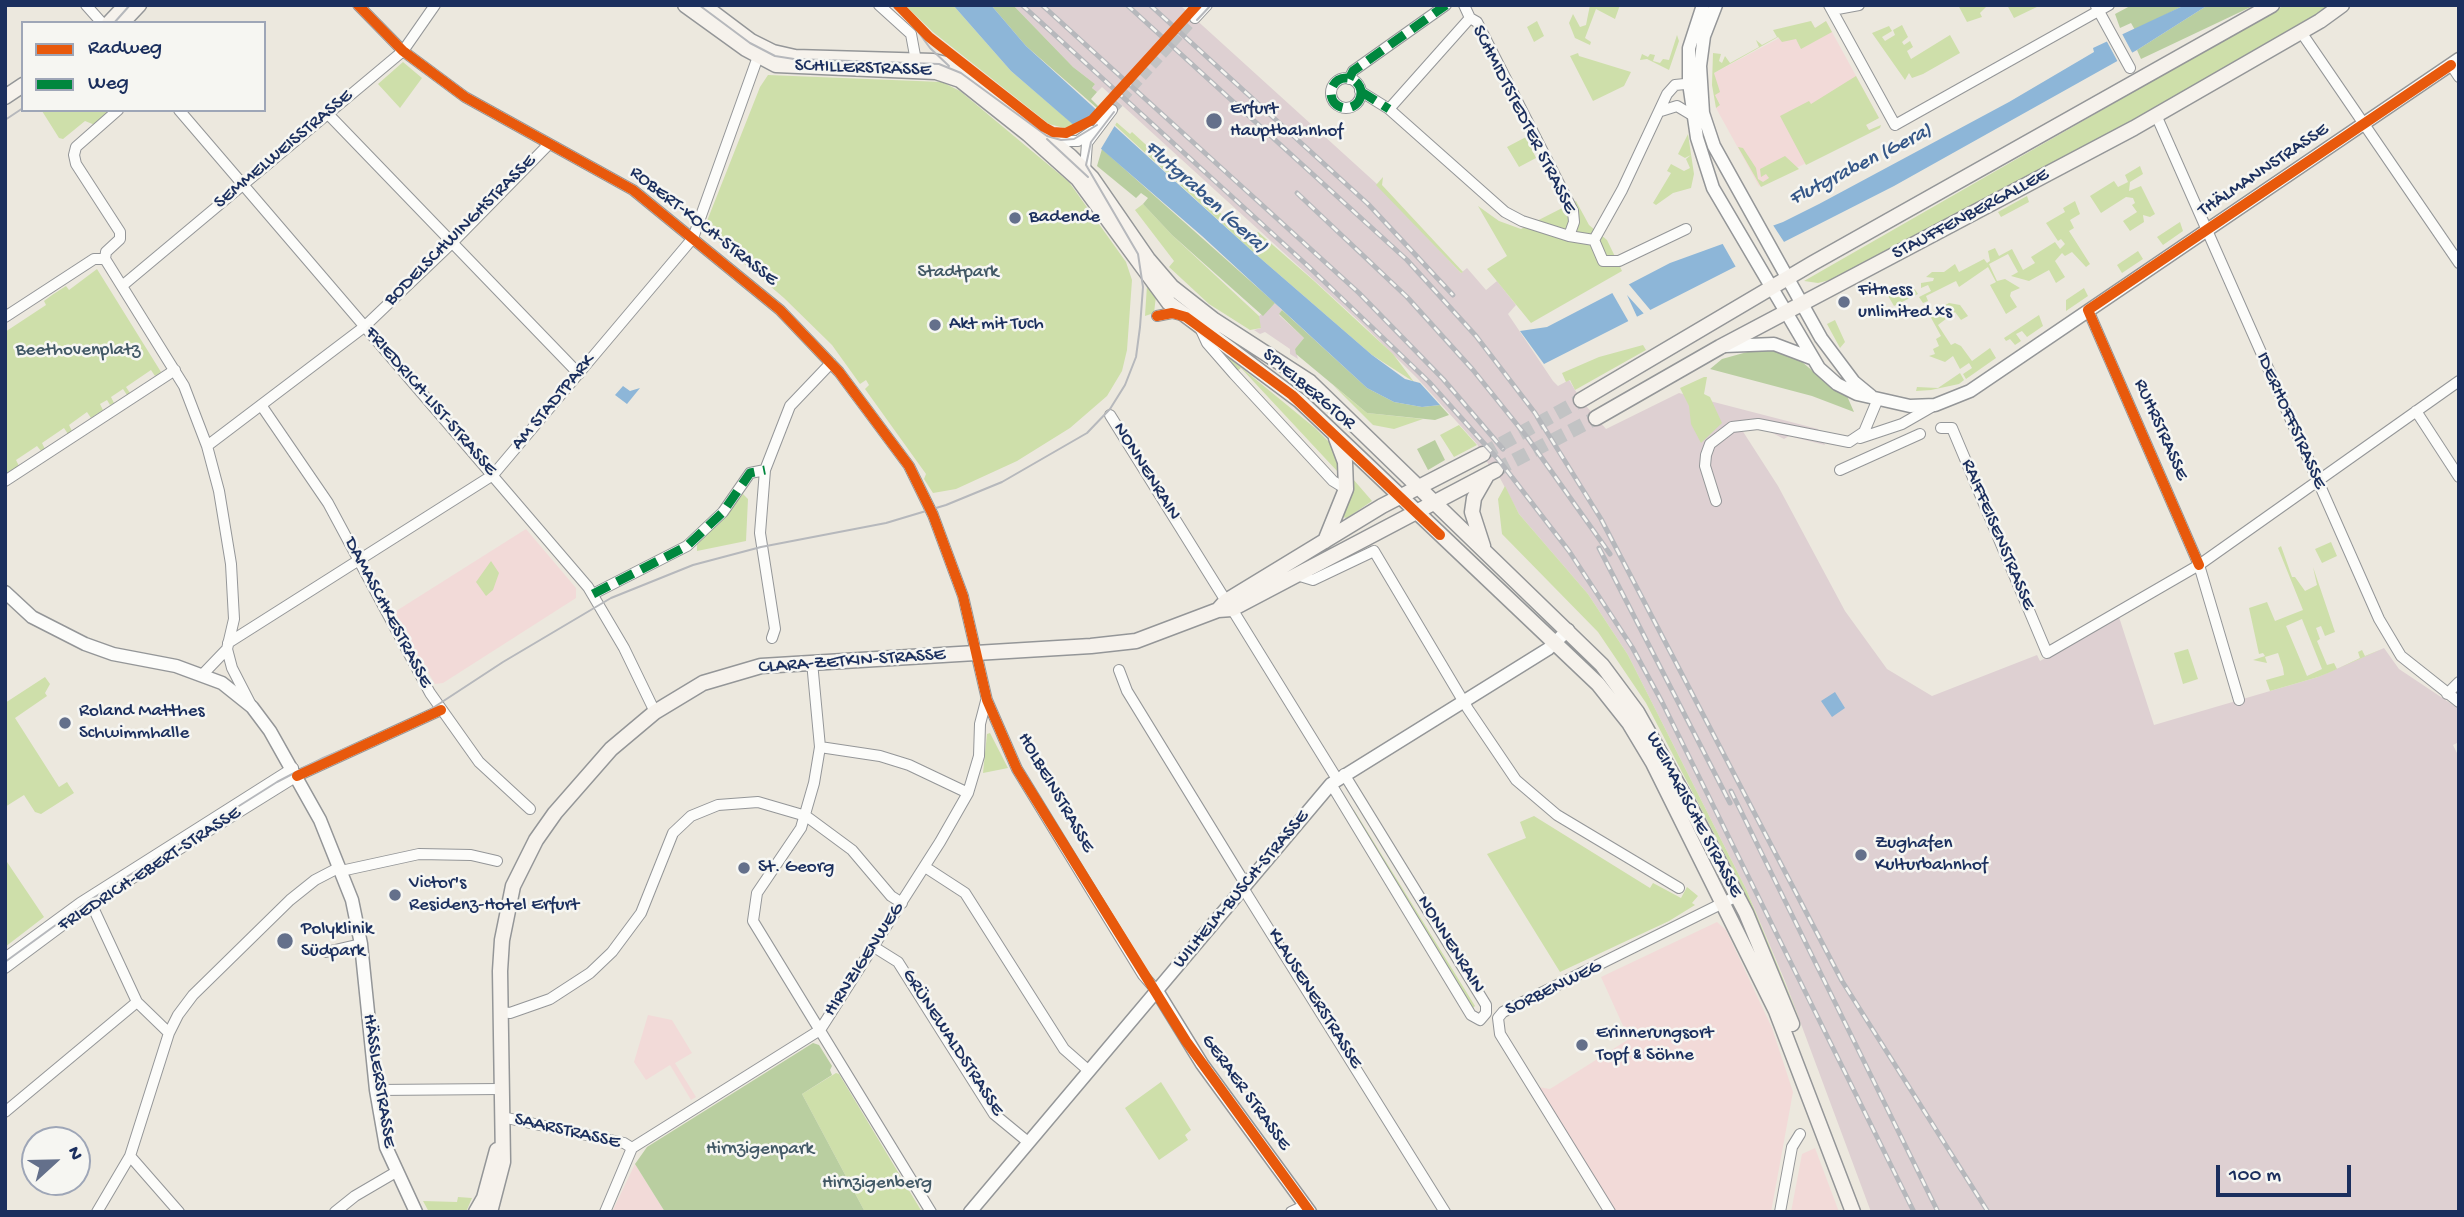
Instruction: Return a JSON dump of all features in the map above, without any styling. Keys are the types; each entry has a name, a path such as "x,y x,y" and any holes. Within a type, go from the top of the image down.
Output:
{"main road":[{"path":"111,21 126,5"},
{"path":"124,21 139,5"},
{"name":"SCHILLERSTRASSE","path":"685,5 787,67 945,73 960,80 1028,134 1066,160"},
{"name":"SCHILLERSTRASSE","path":"703,5 760,52 795,57 944,62 965,70 1052,141 1066,160"},
{"name":"STAUFFENBERGALLEE","path":"1581,400 1788,278 2272,5"},
{"name":"STAUFFENBERGALLEE","path":"1596,418 1784,312 2030,185 2301,32 2342,5"},
{"path":"5,97 21,86"},
{"path":"5,106 21,96"},
{"path":"1028,134 1052,141"},
{"name":"SPIELBERGTOR","path":"1066,160 1085,170 1148,259 1172,287 1214,320 1310,382 1419,488"},
{"name":"SPIELBERGTOR","path":"1066,160 1153,284 1201,330 1292,395 1418,513"},
{"path":"1085,170 1091,196"},
{"path":"1325,542 1346,489 1345,462 1334,433"},
{"path":"1400,497 1483,454"},
{"path":"1435,504 1491,473 1474,498 1472,512 1485,551"},
{"name":"WEIMARISCHE STRASSE","path":"1419,488 1568,630 1602,665 1637,712 1801,1045 1863,1212"},
{"name":"CLARA-ZETKIN-STRASSE","path":"1226,607 1400,497"},
{"name":"CLARA-ZETKIN-STRASSE","path":"490,1212 502,1170 500,1012 505,921 513,886 524,860 576,787 611,749 655,712 681,694 715,678 761,666 1136,641 1300,576 1435,504"},
{"name":"WEIMARISCHE STRASSE","path":"1418,513 1598,684 1629,723 1731,900 1790,1043 1853,1212"},
{"name":"CLARA-ZETKIN-STRASSE","path":"476,1212 492,1173 502,1117"}],"street":[{"path":"86,5 100,21"},
{"name":"ROBERT-KOCH-STRASSE","path":"358,5 403,51 466,97 633,190 780,310 831,363 909,466 933,515"},
{"name":"SEMMELWEISSTRASSE","path":"122,286 403,51 435,5"},
{"path":"879,5 911,34 916,61"},
{"path":"1195,18 1207,5"},
{"path":"1349,79 1353,71 1446,5"},
{"name":"SCHMIDTSTEDTER STRASSE","path":"1464,5 1470,18 1477,22 1573,211 1574,222 1569,236"},
{"path":"1703,5 1691,39 1694,86 1709,133 1801,303 1838,362 1877,401 1864,432 1856,439"},
{"path":"1694,86 1704,36 1716,5"},
{"path":"1858,5 1831,7 1895,125 2101,7 2107,25 2129,66"},
{"path":"1390,109 1470,18"},
{"path":"2301,32 2459,263"},
{"name":"AM STADTPARK","path":"204,674 228,646 493,475 693,238 760,52"},
{"path":"2455,62 2459,77"},
{"name":"THÄLMANNSTRASSE","path":"1694,86 1692,115 1713,188 1811,358 1837,384 1877,401 1910,406 1935,405 1970,391 2455,62"},
{"path":"1349,79 1360,91 1390,109 1505,212 1522,221 1569,236 1594,240"},
{"path":"1349,79 1336,82 1333,86 1333,101 1344,108 1352,107 1358,102 1360,91"},
{"path":"1594,240 1602,231 1672,88 1694,86"},
{"path":"1661,111 1677,106 1692,115"},
{"path":"1085,170 1085,141 1112,110"},
{"path":"116,112 76,146 76,164 120,232 120,239 106,253 105,259 175,370 194,408 207,446 219,491 231,564 234,619 228,646 232,668 252,707"},
{"name":"FRIEDRICH-LIST-STRASSE","path":"181,112 593,594 624,648 655,712"},
{"path":"328,114 579,374"},
{"name":"IDERHOFFSTRASSE","path":"2156,115 2316,481 2384,629 2401,656 2459,702"},
{"path":"1052,141 1085,141"},
{"name":"BODELSCHWINGHSTRASSE","path":"207,446 364,327 452,243 549,144"},
{"path":"1713,188 1727,192 1732,179"},
{"path":"1594,240 1603,261 1619,261 1686,229"},
{"path":"5,317 94,259 105,259"},
{"name":"RUHRSTRASSE","path":"2088,310 2199,565 2239,700"},
{"path":"1157,316 1172,313 1186,317"},
{"name":"SPIELBERGTOR","path":"1201,330 1207,343 1234,374 1334,481 1346,489"},
{"path":"1720,347 1774,344 1791,348 1811,358"},
{"path":"772,638 775,629 760,533 765,470 790,406 831,363"},
{"path":"5,481 175,370"},
{"path":"2199,565 2459,381"},
{"name":"DAMASCHKESTRASSE","path":"261,405 328,503 408,657 442,710 479,761 530,808"},
{"path":"1716,501 1705,466 1706,454 1710,444 1732,427 1758,424 1826,440 1849,442 1902,424 1935,405"},
{"path":"2416,411 2459,477"},
{"name":"NONNENRAIN","path":"1110,415 1226,607 1486,1005 1486,1013 1480,1020 1471,1016 1337,779"},
{"name":"RAIFFEISENSTRASSE","path":"1941,428 1952,428 2047,653 2199,565"},
{"path":"1840,470 1920,434"},
{"path":"1869,435 1876,452"},
{"path":"593,594 674,554 709,526 750,473 765,470"},
{"name":"HOLBEINSTRASSE","path":"933,515 963,596 987,700 1017,769 1143,975 1157,991"},
{"path":"1300,576 1313,580 1374,551 1504,765 1528,791 1615,852 1679,888"},
{"name":"HÄSSLERSTRASSE","path":"5,592 32,617 85,644 113,654 204,674 222,683 252,707 295,772 320,820 356,915 376,1090 386,1147 416,1212"},
{"name":"WILHELM-BUSCH-STRASSE","path":"970,1212 1337,779 1556,643 1568,630"},
{"path":"812,662 820,747 806,816 787,853 757,893 753,921 930,1212"},
{"name":"KLAUSENERSTRASSE","path":"1119,670 1127,691 1244,886 1445,1212"},
{"path":"2447,694 2459,682"},
{"name":"HIRNZIGENWEG","path":"632,1149 820,1030 902,903 968,793 979,756 980,724 987,700"},
{"name":"FRIEDRICH-EBERT-STRASSE","path":"5,958 295,772 442,710"},
{"path":"820,747 880,756 909,765 968,793"},
{"path":"500,1012 510,1013 550,999 590,973 612,952 641,913 673,833 691,816 718,805 748,801 768,803 806,816 852,849 891,895 902,903"},
{"path":"97,1212 130,1156 169,1032 193,995 311,882 340,869 419,854 471,855 498,861"},
{"path":"925,866 965,893 1064,1049 1089,1070"},
{"name":"SORBENWEG","path":"1610,1212 1500,1034 1497,1018 1503,1012 1731,900"},
{"path":"90,901 137,1002 169,1032"},
{"name":"FRIEDRICH-EBERT-STRASSE","path":"5,968 90,901"},
{"path":"326,953 361,944"},
{"name":"GRÜNEWALDSTRASSE","path":"874,947 898,962 993,1114 1028,1142"},
{"name":"GERAER STRASSE","path":"1157,991 1202,1064 1308,1208"},
{"path":"5,1112 137,1002"},
{"path":"376,1090 501,1089"},
{"name":"SAARSTRASSE","path":"502,1117 624,1143 632,1149"},
{"path":"1780,1212 1792,1147 1800,1134"},
{"path":"605,1212 632,1149"},
{"path":"130,1156 178,1212"},
{"path":"335,1212 355,1196 396,1172"},
{"path":"1291,1212 1308,1208"}],"shaded area":[{"path":"1013,5 1181,6 1377,184 1461,273 1467,268 1486,290 1497,281 1516,305 1508,314 1553,381 1558,386 1569,380 1581,400 1606,429 1679,393 1818,429 1825,445 1789,436 1784,439 1761,427 1742,430 1778,486 1845,611 1887,669 1932,696 2037,655 2040,661 2119,617 2154,725 2318,677 2384,648 2399,669 2459,709 2459,742 2453,745 2459,757 2459,1212 1871,1212 1785,981 1746,889 1628,655 1588,594 1519,514 1493,465 1490,467 1477,444 1417,378 1362,324 1102,87 1097,92 1092,88 1095,84 1073,67"},
{"path":"1811,21 1815,28 1826,21 1879,118 1866,124 1870,132 1759,186 1716,108 1720,105 1715,95 1714,73"},
{"path":"1275,303 1282,310 1279,315 1304,338 1295,349 1298,359 1290,354 1290,349 1265,332 1260,334 1254,330 1261,328 1257,318"},
{"path":"526,529 576,588 576,598 443,683 435,684 393,613"},
{"path":"1717,922 1726,930 1772,1028 1793,1092 1771,1212 1615,1212 1538,1087 1550,1089 1629,1039 1601,977"},
{"path":"648,1015 672,1020 692,1053 675,1063 696,1097 691,1100 670,1065 646,1080 634,1062"},
{"path":"1815,1148 1839,1212 1791,1212 1802,1154"},
{"path":"635,1164 665,1212 612,1212"}],"green space":[{"path":"905,5 953,5 1011,71 1074,125 1064,128 1049,124 933,32"},
{"path":"991,5 1013,5 1073,67 1095,84 1092,88 1097,92 1091,99 1099,107 1026,46"},
{"path":"1590,5 1620,5 1615,19 1596,9 1585,38 1591,42 1590,45 1575,38 1569,23 1573,14 1580,27 1586,25"},
{"path":"1958,5 1988,5 1980,13 1982,17 1967,22"},
{"path":"2007,5 2041,5 2014,18"},
{"path":"2132,5 2185,5 2135,30 2131,23 2120,28 2115,14"},
{"path":"2208,5 2255,5 2141,59 2137,50"},
{"path":"2285,5 2331,5 2305,25 2030,179 1834,279 1818,283 1804,281"},
{"path":"1537,21 1544,36 1534,42 1527,27"},
{"path":"1811,21 1815,28 1826,21 1832,32 1801,49 1796,39 1782,42 1778,37 1714,73 1720,92 1715,95 1720,105 1716,108 1712,85 1713,53 1721,54 1719,61 1722,63 1725,56 1730,63 1759,47 1756,40 1762,45 1777,37 1773,30"},
{"path":"1902,25 1908,37 1902,42 1904,45 1910,41 1913,47 1907,51 1911,59 1950,35 1960,53 1923,74 1912,78 1909,73 1905,80 1872,33 1889,26 1892,31 1882,37 1885,41 1895,35 1893,30"},
{"path":"1677,35 1679,41 1669,70 1647,59 1640,60 1642,54 1648,57 1650,54 1655,55 1653,61 1660,63 1663,59 1669,60"},
{"path":"1578,53 1579,56 1631,72 1624,86 1593,101 1570,56"},
{"path":"403,62 422,78 400,108 378,84"},
{"name":"Stadtpark","path":"768,75 942,82 960,91 1069,182 1126,262 1132,280 1127,350 1122,371 1107,396 1070,428 1017,461 956,489 933,493 924,479 926,474 865,389 869,385 866,380 860,384 832,345 784,298 706,231 705,226 760,87"},
{"path":"1856,76 1879,118 1866,125 1869,130 1881,125 1880,128 1806,165 1780,116 1809,101 1811,104"},
{"path":"1097,108 1130,134 1132,132 1250,240 1258,232 1313,280 1393,354 1414,382 1372,355 1252,251"},
{"path":"43,112 108,114 95,125 85,121 63,139 59,138"},
{"path":"1688,134 1694,174 1691,188 1673,193 1656,205 1653,203 1671,173 1667,171 1671,164 1684,171 1690,168 1686,159 1691,155 1685,158 1678,154"},
{"path":"1526,137 1536,158 1519,167 1507,147"},
{"path":"1738,147 1743,148 1756,168 1758,179 1763,182 1769,178 1766,174 1761,177 1760,169 1785,156 1799,169 1761,187"},
{"path":"1102,149 1275,303 1263,316 1172,235 1143,204 1148,198 1141,193 1136,198 1097,166"},
{"path":"2140,166 2143,174 2130,182 2129,191 2141,186 2155,214 2150,217 2143,215 2144,222 2130,231 2123,221 2137,212 2132,205 2135,203 2133,198 2126,197 2101,213 2090,196 2114,181 2118,187 2128,182 2125,175"},
{"path":"1383,177 1382,185 1463,272 1461,273 1376,185"},
{"path":"2027,196 2029,202 2001,217 1998,212"},
{"path":"1576,201 1589,225 1607,240 1622,271 1531,323 1487,269 1507,256 1478,206 1499,221 1521,229"},
{"path":"2075,201 2080,214 2070,220 2074,228 2069,231 2090,264 2086,267 2072,252 2065,256 2062,253 2055,261 2065,277 2056,283 2049,270 2029,281 2011,276 2018,272 2008,254 1989,264 1997,281 2005,279 2020,288 2011,292 2010,296 2017,307 2006,314 1990,285 1996,282 1988,267 1959,287 1956,281 1926,296 1928,301 1923,303 1919,297 1931,291 1928,285 1921,288 1921,283 1933,281 1934,278 1926,277 1932,272 1944,272 1955,264 1959,272 1984,259 1987,263 1990,261 1988,251 1995,248 1999,256 2012,249 2023,270 2035,263 2031,257 2055,242 2060,249 2065,244 2061,239 2058,241 2046,223 2065,212 2063,208"},
{"path":"1143,204 1172,235 1259,316 1261,328 1250,330 1209,304 1169,267 1174,261 1135,210"},
{"path":"2180,222 2183,231 2163,245 2157,237"},
{"path":"2138,251 2143,259 2122,273 2117,265"},
{"name":"Beethovenplatz","path":"97,269 161,372 155,376 151,370 126,387 130,393 127,395 123,389 111,397 114,403 110,405 107,400 100,404 103,410 91,418 87,412 69,425 72,431 68,434 64,428 42,443 45,449 41,451 37,446 16,460 19,466 6,474 5,332 46,305 44,301 52,295 66,286 69,290"},
{"path":"1147,285 1156,296 1154,313 1145,316"},
{"path":"1914,288 1918,294 1894,306 1887,294 1890,292 1894,298"},
{"path":"2084,288 2088,296 2066,311 2066,300"},
{"path":"1949,303 1960,305 1968,316 1961,320 1955,312 1938,325 1951,345 1955,343 1961,346 1972,361 1990,348 1996,358 1966,379 1963,374 1972,368 1969,363 1960,369 1953,356 1945,362 1929,356 1935,354 1933,349 1939,346 1936,339 1941,336 1929,314"},
{"path":"1282,310 1367,388 1394,402 1422,407 1440,405 1449,415 1435,420 1367,413 1296,354 1295,349 1304,338 1279,314"},
{"path":"2039,315 2043,326 2027,337 2022,331 2016,334 2021,341 2015,345 2010,339 2006,341 2004,338"},
{"path":"1835,320 1845,342 1840,348 1827,324"},
{"path":"1643,345 1646,350 1575,390 1570,380 1566,382 1562,373 1599,357"},
{"path":"1215,346 1315,428 1331,444 1342,472 1337,471 1241,368 1236,372"},
{"path":"1765,347 1794,355 1829,385 1847,396 1854,412 1812,396 1710,369 1722,359"},
{"path":"1960,373 1964,380 1959,384 1931,390 1916,391 1917,387 1938,388"},
{"path":"1707,377 1704,394 1710,397 1722,423 1701,443 1691,424 1689,406 1680,388"},
{"path":"1333,385 1367,413 1423,419 1394,429 1373,425"},
{"path":"1459,425 1477,445 1454,457 1440,435"},
{"path":"1435,440 1445,460 1428,470 1417,449"},
{"path":"1353,479 1372,501 1347,518 1342,517"},
{"path":"1505,486 1519,514 1588,594 1628,655 1746,889 1801,1022 1744,891 1646,703 1598,632 1502,534 1498,499"},
{"path":"743,494 748,499 746,541 697,551 697,544"},
{"path":"2331,542 2337,556 2322,563 2315,549"},
{"path":"2281,546 2292,577 2295,577 2305,591 2317,585 2313,567 2335,632 2325,636 2321,626 2316,628 2320,639 2317,641 2327,665 2334,663 2337,669 2270,691 2266,680 2284,675 2283,668 2278,653 2265,657 2267,663 2253,660 2265,656 2263,653 2259,654 2249,608 2267,602 2275,621 2303,610 2278,548","holes":["2302,619 2322,669 2307,676 2286,626"]},
{"path":"491,561 499,573 493,590 486,596 476,582"},
{"path":"2188,649 2198,679 2183,684 2174,653"},
{"path":"2382,649 2337,669 2360,658 2358,652 2362,650 2365,656"},
{"path":"45,677 50,684 45,693 47,696 15,718 59,787 67,782 74,793 41,814 35,812 24,795 5,807 5,703"},
{"path":"990,733 1008,768 983,773 987,734"},
{"path":"1354,810 1475,1006 1473,1008 1352,811"},
{"path":"1534,816 1650,888 1653,883 1681,898 1687,887 1698,896 1692,903 1695,905 1669,921 1560,972 1487,854 1526,838 1520,822"},
{"path":"5,859 44,917 5,947"},
{"name":"Hirnzigenpark","path":"813,1043 819,1045 832,1066 832,1075 802,1094 865,1212 665,1212 635,1164 647,1147"},
{"name":"Hirnzigenberg","path":"836,1073 922,1212 865,1212 802,1094"},
{"path":"1161,1082 1191,1130 1185,1135 1188,1140 1159,1160 1125,1108"},
{"path":"458,1197 472,1198 466,1212 429,1212 423,1201 457,1202"}],"water":[{"path":"953,5 991,5 1026,46 1252,251 1372,355 1405,379 1420,383 1440,405 1422,407 1394,402 1367,388 1202,236 1011,71"},
{"path":"2185,5 2208,5 2137,50 1894,186 1544,364 1520,331 1547,327 1670,263 1783,222 2009,102 2094,52 2093,48"},
{"path":"623,386 630,391 640,388 627,404 615,395"},
{"path":"1835,692 1845,708 1832,717 1821,701"}],"pier":[{"path":"2120,30 2134,56 2119,64 2105,38"},
{"path":"1100,107 1117,122 1099,152 1072,127 1087,120"},
{"path":"1771,222 1786,245 1737,269 1721,241"},
{"path":"1626,281 1652,312 1646,316 1627,295 1638,319 1630,324 1610,289"}],"tunnel":[{"path":"1112,110 1195,18"},
{"path":"1483,454 1581,400"},
{"path":"1496,470 1596,418"}],"tram line":[{"path":"116,21 130,5"},
{"path":"699,5 750,43 775,56 939,64 961,73 1047,136 1061,140 1074,139 1097,125"},
{"path":"892,5 911,22 930,48 949,66"},
{"path":"1197,20 1211,5"},
{"path":"5,120 21,109"},
{"path":"5,962 90,900 277,782 323,758 416,719 503,662 611,598 693,565 761,547 886,523 946,505 1002,482 1087,433 1110,409 1125,385 1136,357 1140,327 1143,287 1138,254 1086,165 1091,142 1114,112"},
{"path":"1047,139 1088,177"}],"railway":[{"path":"1022,5 1309,267 1429,382 1498,459 1569,551 1632,647 1662,702 1914,1212"},
{"path":"1042,5 1359,293 1443,379 1503,449"},
{"path":"1127,5 1407,260 1476,336 1535,413 1601,519 1842,981 1988,1212"},
{"path":"1150,5 1368,204 1453,295"},
{"path":"1297,193 1407,297 1473,370 1527,437 1610,554"},
{"path":"1599,548 1730,803"},
{"path":"1731,791 1938,1212"}],"marked path":[{"path":"1349,79 1353,71 1446,5"},
{"path":"1346,78 1356,83 1361,93 1356,103 1346,108 1336,103 1331,93 1336,83 1346,78"},
{"path":"1360,91 1389,109"},
{"path":"593,594 687,546 723,512 750,473 765,470"}],"cycle path":[{"path":"358,5 403,51 465,97 633,190 780,310 839,372 909,466 933,515 963,596 987,700 1017,769 1186,1041 1310,1212"},
{"path":"898,5 929,37 1044,127 1053,132 1066,133 1092,120 1197,5"},
{"path":"2199,565 2088,310 2451,65"},
{"path":"1157,316 1172,313 1186,317 1292,395 1440,535"},
{"path":"297,776 441,710"}],"place":[{"name":"Erfurt Hauptbahnhof","path":"1214,121"},
{"name":"Badende","path":"1015,218"},
{"name":"Fitness unlimited xs","path":"1844,302"},
{"name":"Akt mit Tuch","path":"935,325"},
{"name":"Roland Matthes Schwimmhalle","path":"65,723"},
{"name":"Zughafen Kulturbahnhof","path":"1861,855"},
{"name":"St. Georg","path":"744,868"},
{"name":"Victor's Residenz-Hotel Erfurt","path":"395,895"},
{"name":"Polyklinik Südpark","path":"285,941"},
{"name":"Erinnerungsort Topf & Söhne","path":"1582,1045"}],"water label":[{"name":"Flutgraben (Gera)","path":"1861,166"},
{"name":"Flutgraben (Gera)","path":"1205,198"}]}
